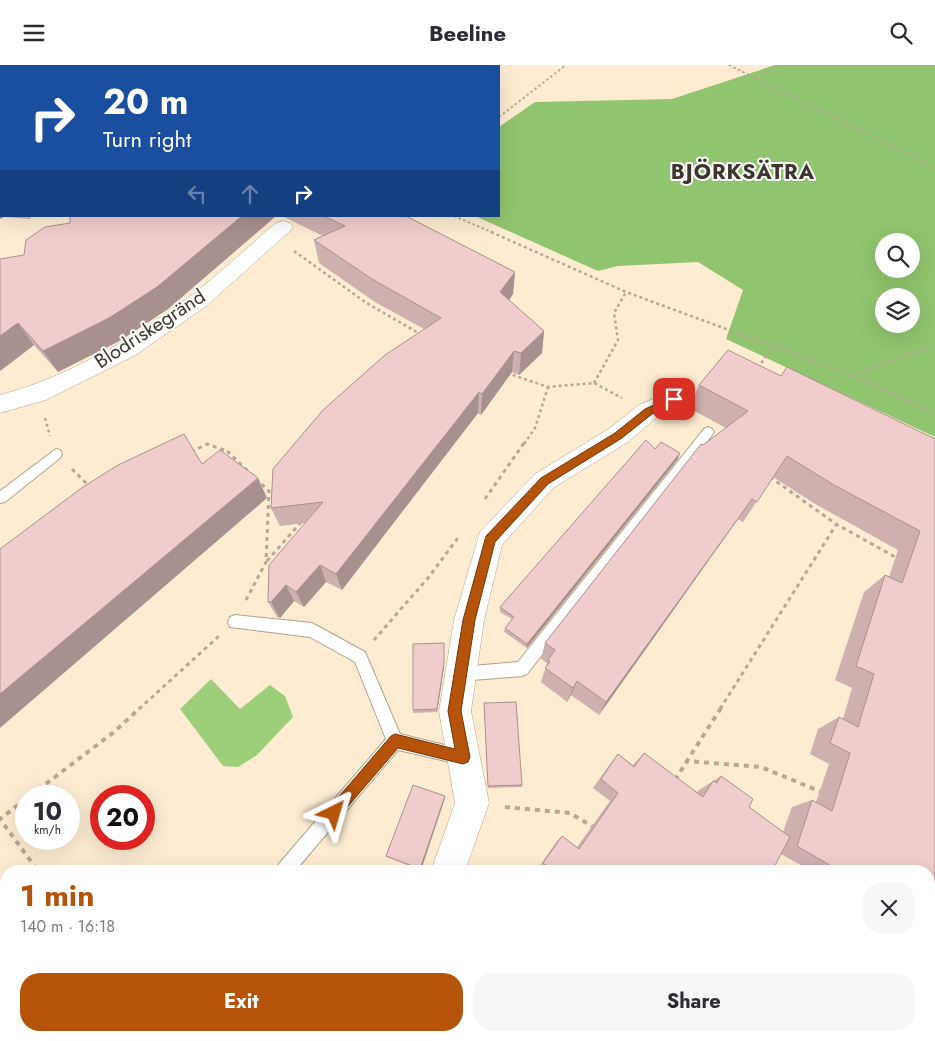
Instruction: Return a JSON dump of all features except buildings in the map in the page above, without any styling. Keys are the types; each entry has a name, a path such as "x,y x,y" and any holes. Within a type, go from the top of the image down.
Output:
{"street":[{"name":"Blodriskegränd","path":"0,405 38,394 126,350 197,302 283,227"},
{"path":"450,865 472,803 455,711 469,620 490,540 544,481 619,435 648,411 674,399"}],"lane":[{"path":"460,674 522,669 708,433"},
{"path":"0,498 56,453"},
{"path":"235,621 312,630 360,657 395,741"},
{"path":"395,741 463,757"},
{"path":"289,865 395,741"}],"path":[{"path":"500,116 566,65"},
{"path":"728,65 935,168"},
{"path":"756,79 778,65"},
{"path":"456,217 626,292 851,375 935,413"},
{"path":"263,246 286,245 365,302 424,337"},
{"path":"594,383 618,340 614,313 626,292"},
{"path":"851,375 935,345"},
{"path":"757,370 772,347"},
{"path":"504,372 548,387 594,383 648,411"},
{"path":"38,394 56,453 91,487"},
{"path":"189,453 207,444 227,451 269,491 266,562"},
{"path":"220,458 227,451"},
{"path":"764,473 836,525 905,563"},
{"path":"44,785 114,732 235,621 266,562 306,517"},
{"path":"672,785 836,525"},
{"path":"687,761 760,767 833,796"},
{"path":"472,803 570,813 600,831"},
{"path":"15,807 0,819 15,840"},
{"path":"23,850 34,865"}],"green space":[{"path":"775,65 935,65 935,437 726,339 743,290 698,262 618,266 598,271 477,217 500,217 500,126 535,102 672,99"},
{"path":"211,679 240,709 270,685 285,696 293,717 257,755 238,767 223,766 180,709"}],"district":[{"name":"BJÖRKSÄTRA","path":"743,172"}],"route":[{"path":"334,813 395,741 463,757 455,711 469,620 490,540 544,481 619,435 648,411 674,399"}]}
